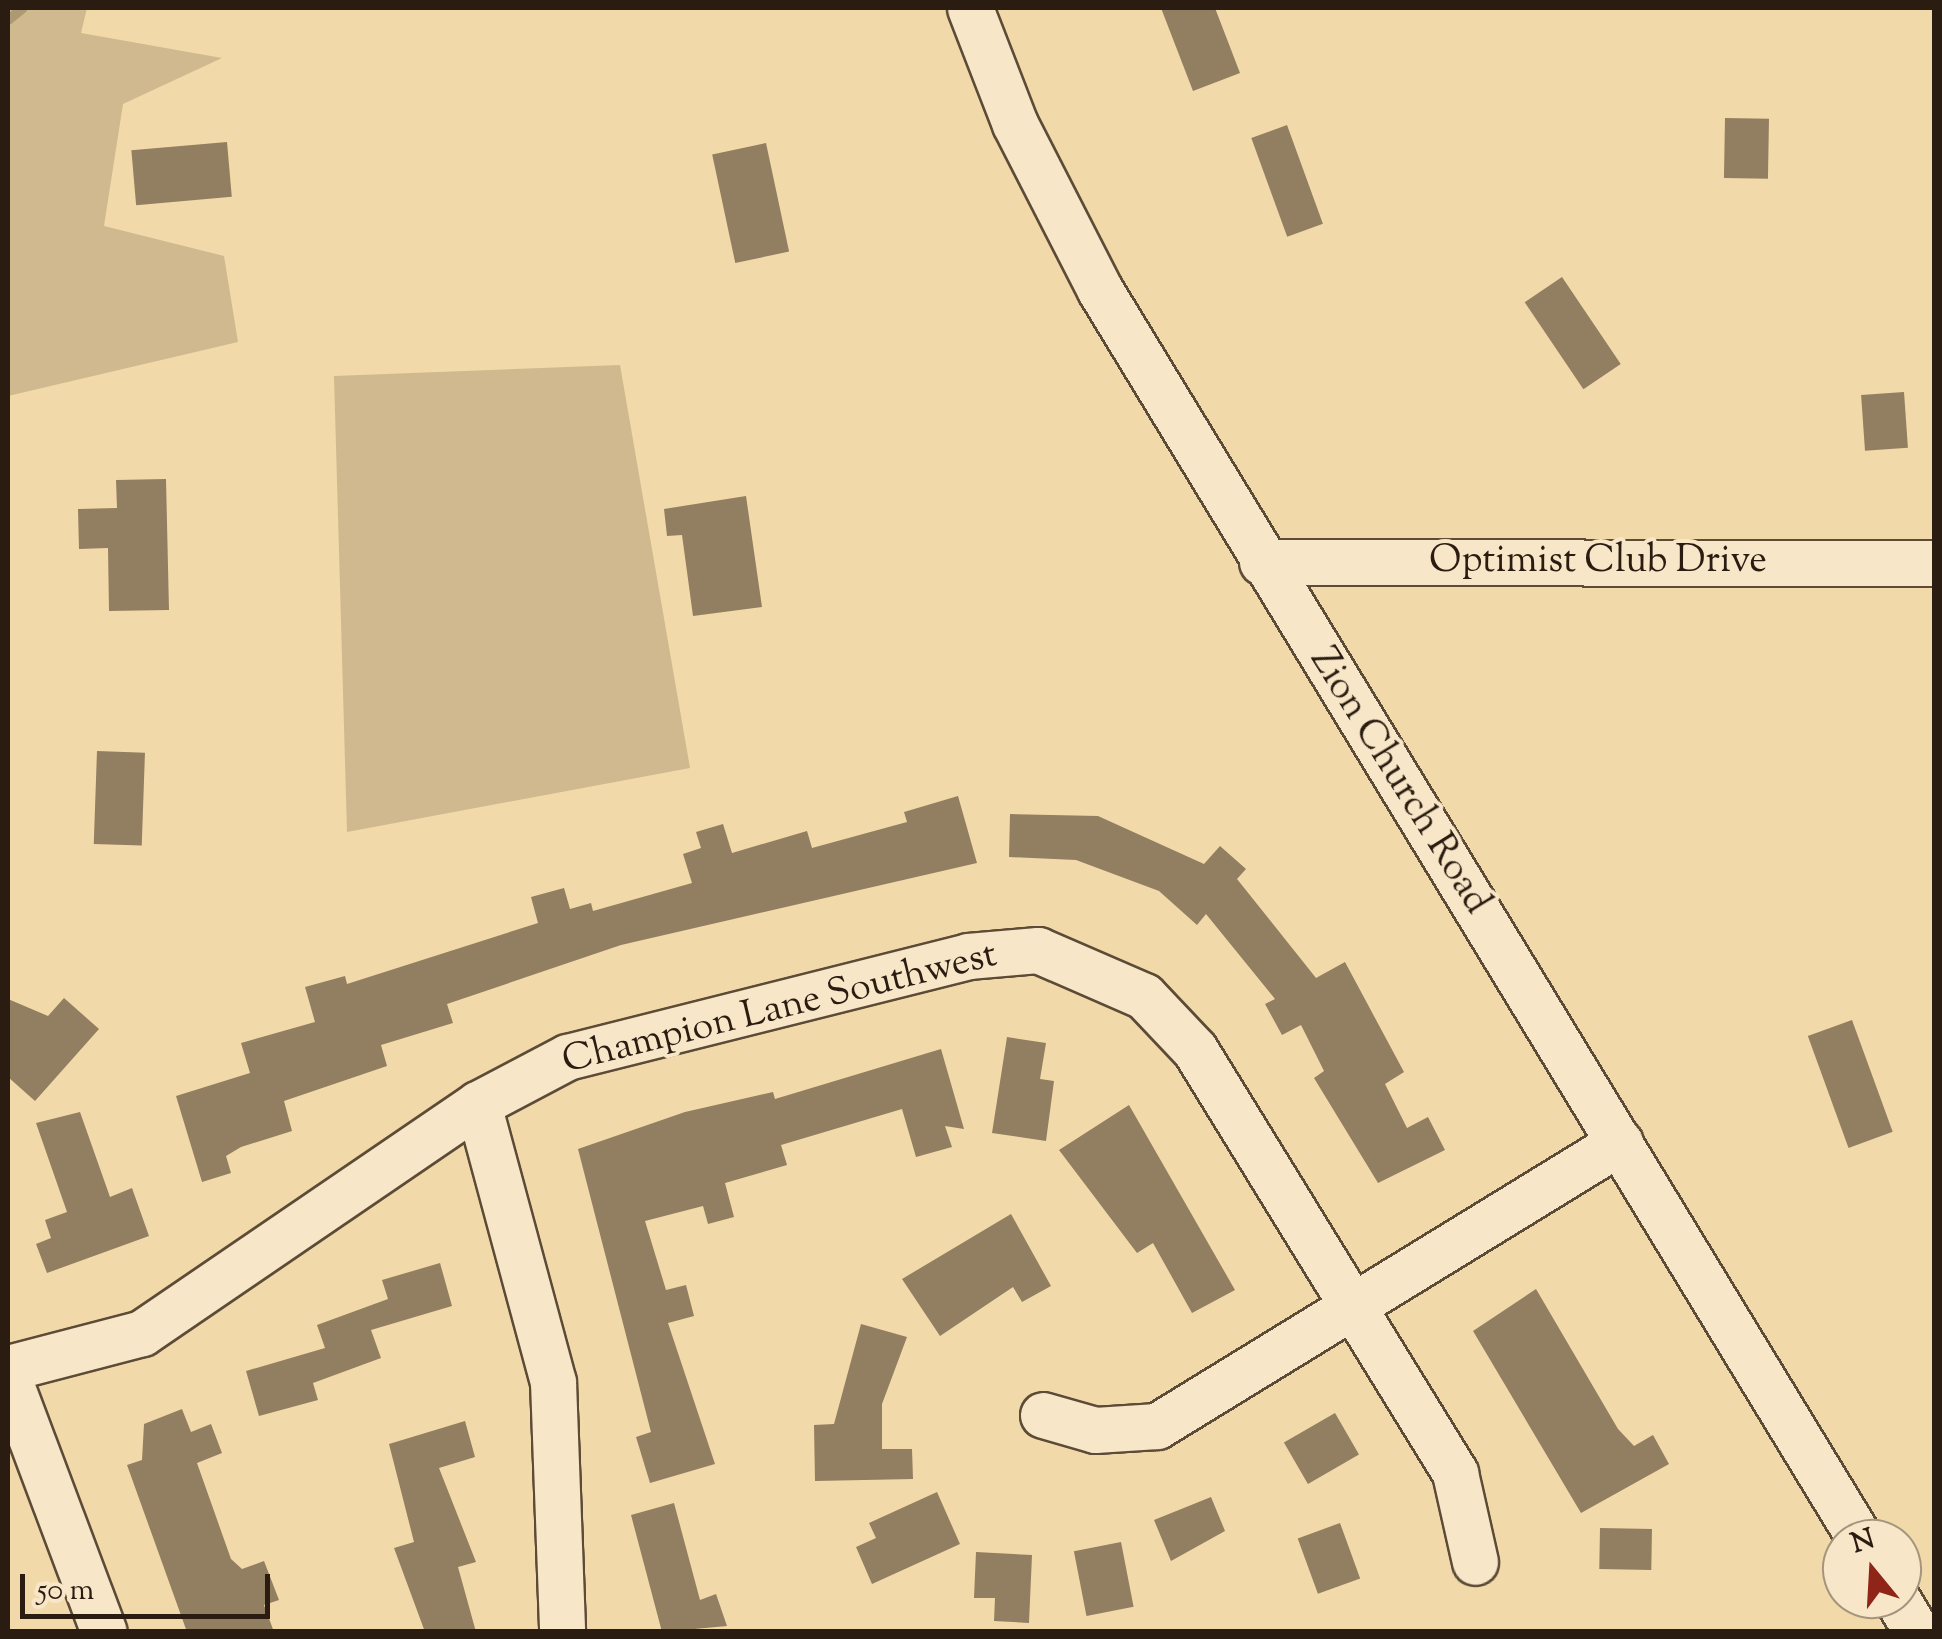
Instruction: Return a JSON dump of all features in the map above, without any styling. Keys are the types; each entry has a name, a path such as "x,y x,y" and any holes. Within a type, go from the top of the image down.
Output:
{"street":[{"name":"Zion Church Road","path":"970,8 1046,192 1262,562 1848,1519"},
{"name":"Optimist Club Drive","path":"1262,562 1934,562"},
{"name":"Champion Lane Southwest","path":"8,1368 142,1333 478,1104 567,1057 968,956 1038,950 1144,996 1195,1050 1454,1473 1476,1562"},
{"path":"478,1104 553,1382 562,1632"},
{"path":"1043,1414 1095,1430 1158,1426 1620,1142"},
{"path":"8,1378 104,1632"}],"shaded area":[{"path":"8,8 87,8 81,33 222,58 123,104 104,226 224,256 238,342 8,396"},
{"path":"620,365 690,768 347,832 334,376"}],"building":[{"path":"1161,8 1215,8 1240,73 1193,91"},
{"path":"1725,118 1769,119 1768,179 1724,178"},
{"path":"1287,125 1323,224 1287,237 1251,138"},
{"path":"227,142 232,197 136,205 131,150"},
{"path":"766,143 789,252 735,263 712,154"},
{"path":"1562,277 1621,364 1583,389 1525,302"},
{"path":"1904,392 1908,448 1865,451 1861,395"},
{"path":"166,479 169,610 109,611 108,548 79,549 78,509 117,508 116,480"},
{"path":"746,496 762,607 693,616 682,535 667,536 664,509"},
{"path":"97,751 145,753 142,846 94,844"},
{"path":"958,796 977,863 621,945 447,1004 453,1023 381,1045 387,1066 284,1101 292,1131 241,1147 226,1156 231,1173 202,1182 176,1096 250,1073 241,1043 315,1022 305,987 345,976 347,984 538,923 531,897 564,888 570,909 591,903 593,911 692,883 683,854 701,848 696,832 723,824 732,853 807,831 812,848 907,822 904,812"},
{"path":"1010,814 1098,816 1204,864 1220,846 1246,869 1237,879 1316,978 1345,962 1404,1072 1385,1084 1407,1128 1428,1117 1445,1150 1378,1183 1314,1078 1324,1071 1301,1025 1282,1035 1265,1004 1275,999 1206,914 1197,925 1159,891 1076,860 1009,857"},
{"path":"64,998 99,1029 35,1101 8,1077 8,999 48,1016"},
{"path":"1852,1020 1893,1132 1849,1148 1808,1036"},
{"path":"1007,1037 1046,1043 1040,1079 1054,1081 1046,1141 992,1133"},
{"path":"941,1049 964,1129 945,1126 952,1147 916,1157 902,1109 781,1145 787,1165 725,1183 734,1217 708,1224 703,1206 645,1221 666,1290 686,1285 694,1316 668,1323 715,1464 650,1483 636,1437 651,1432 578,1149 685,1112 773,1092 775,1099"},
{"path":"1129,1105 1235,1290 1192,1313 1153,1243 1137,1253 1059,1150"},
{"path":"80,1112 110,1197 132,1188 149,1236 47,1273 36,1244 51,1238 45,1220 67,1212 36,1123"},
{"path":"1011,1214 1051,1286 1022,1302 1013,1287 940,1336 902,1279"},
{"path":"440,1263 452,1306 371,1330 381,1358 313,1383 318,1400 259,1416 246,1371 325,1348 317,1325 388,1299 382,1280"},
{"path":"1536,1289 1618,1429 1634,1446 1653,1435 1669,1464 1581,1513 1473,1331"},
{"path":"861,1324 907,1337 882,1404 882,1449 912,1449 913,1479 815,1481 814,1425 834,1424"},
{"path":"182,1409 191,1432 211,1424 222,1453 197,1463 231,1559 242,1569 264,1561 279,1600 264,1605 274,1632 187,1632 127,1465 142,1460 144,1424"},
{"path":"1335,1413 1359,1455 1308,1484 1284,1442"},
{"path":"465,1421 475,1457 439,1468 476,1562 458,1567 476,1632 425,1632 394,1548 414,1542 389,1444"},
{"path":"937,1492 960,1544 872,1584 856,1547 876,1538 869,1523"},
{"path":"1211,1497 1225,1531 1171,1561 1154,1520"},
{"path":"674,1503 700,1600 716,1594 727,1626 662,1632 631,1515"},
{"path":"1340,1523 1360,1578 1318,1594 1298,1538"},
{"path":"1600,1528 1652,1529 1651,1570 1599,1569"},
{"path":"1121,1542 1134,1607 1086,1616 1074,1551"},
{"path":"976,1552 1032,1555 1029,1623 994,1621 995,1598 974,1598"}],"waterway":[{"path":"8,20 23,8"}]}
